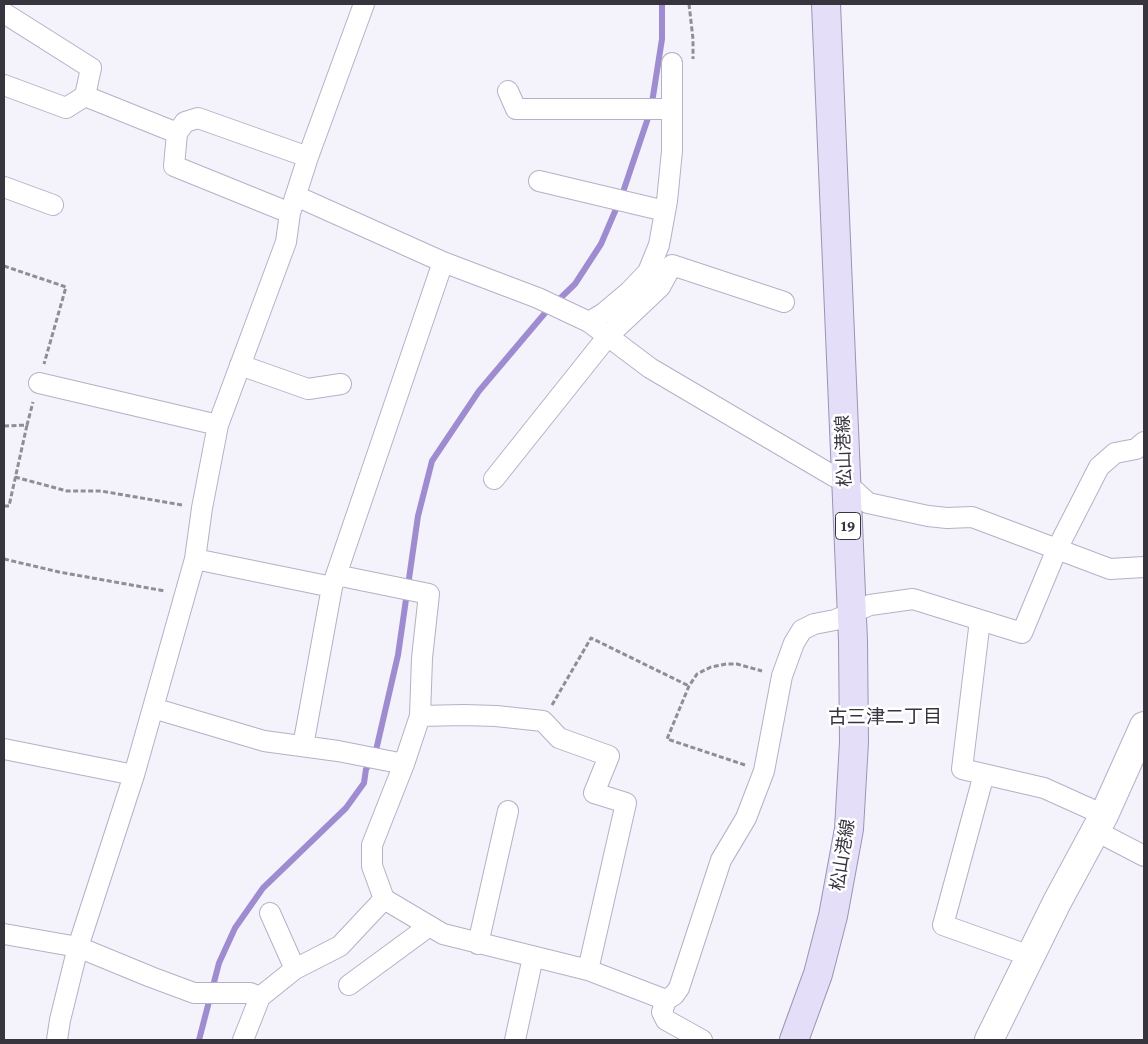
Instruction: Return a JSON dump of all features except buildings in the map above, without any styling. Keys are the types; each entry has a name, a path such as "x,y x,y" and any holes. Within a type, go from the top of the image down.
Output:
{"main road":[{"name":"松山港線","path":"794,1040 818,974 833,916 849,829 854,742 852,614 826,4"}],"street":[{"path":"57,1040 78,947 134,775 196,559 202,508 218,425 286,242 293,204 308,157 364,4"},
{"path":"4,13 91,68 85,96 66,108 4,85"},
{"path":"589,322 604,313 629,292 648,272 659,245 672,151 672,63"},
{"path":"508,92 516,109 672,110"},
{"path":"85,96 177,133"},
{"path":"308,157 198,118 185,122 177,133 174,166 293,204 538,298 589,322 650,368 846,483 868,502 928,516 947,518 972,517 1110,568 1144,567"},
{"path":"539,181 665,211"},
{"path":"4,187 53,205"},
{"path":"303,746 334,581 443,262"},
{"path":"494,479 608,336 660,287 672,265 784,302"},
{"path":"240,365 308,388 341,384"},
{"path":"39,383 218,425"},
{"path":"702,1040 666,1020 662,1012 666,1000 674,996 679,988 721,860 746,818 764,771 782,676 794,643 802,630 814,624 832,621 852,614 870,605 913,599 1022,633 1056,549 1099,467 1115,453 1136,449 1144,442"},
{"path":"196,559 429,594 422,658 420,716 404,764 372,845 372,866 384,899 428,927 443,934 588,970 666,1000"},
{"path":"980,620 962,769 1044,788 1100,823 1144,856"},
{"path":"153,708 264,741 338,751 404,764"},
{"path":"420,716 496,716 543,721 559,738 609,756 594,793 626,803 588,970"},
{"path":"989,1040 1057,902 1100,823 1144,726"},
{"path":"4,749 134,775"},
{"path":"984,774 943,925 1030,956"},
{"path":"478,944 508,811"},
{"path":"242,1040 260,997 295,969 340,946 384,899"},
{"path":"270,913 295,969"},
{"path":"349,985 428,927"},
{"path":"4,934 78,947 194,993 250,993 260,997"},
{"path":"515,1040 533,957"}],"path":[{"path":"4,266 66,287 27,424 9,506 4,506"},
{"path":"4,426 27,424"},
{"path":"15,477 67,491 101,491 202,508"},
{"path":"4,560 186,595"},
{"path":"543,721 590,638 689,686"},
{"path":"764,771 667,739 689,686 696,674 711,667 738,664 782,676"}],"waterway":[{"path":"199,1040 219,963 235,928 263,888 346,808 364,783 366,769 374,759 398,655 418,516 432,461 479,391 545,313 575,284 601,244 619,202 617,200 621,198 651,109 662,39 662,4"}],"district":[{"name":"古三津二丁目","path":"885,717"}]}
